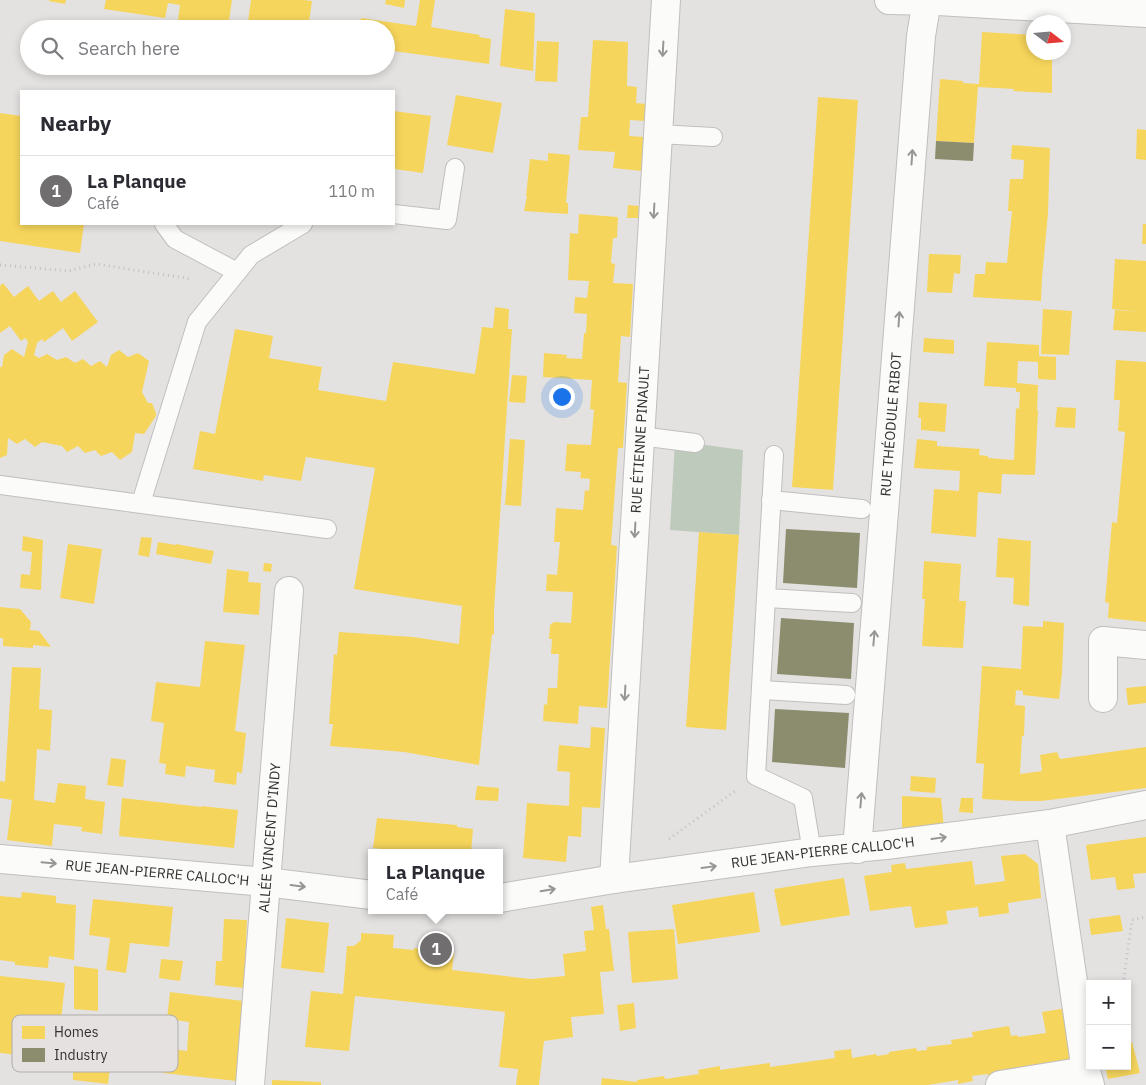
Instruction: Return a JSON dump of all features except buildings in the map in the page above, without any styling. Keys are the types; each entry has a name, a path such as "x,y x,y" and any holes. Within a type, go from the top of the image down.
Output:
{"street":[{"name":"RUE ÉTIENNE PINAULT","path":"614,880 666,0"},
{"path":"889,0 927,0 1146,13"},
{"name":"RUE THÉODULE RIBOT","path":"857,849 921,36 927,0"},
{"name":"ALLÉE VINCENT D'INDY","path":"250,1085 289,591"},
{"path":"1102,698 1103,641 1146,645"},
{"name":"RUE JEAN-PIERRE CALLOC'H","path":"503,898 812,852 857,849 1050,824 1146,805"},
{"path":"1000,1085 1088,1078 1050,824"},
{"name":"RUE JEAN-PIERRE CALLOC'H","path":"0,859 266,882 368,895"}],"lane":[{"path":"658,134 713,137"},
{"path":"395,214 447,220 455,168"},
{"path":"165,225 174,239 232,279"},
{"path":"141,503 197,322 252,254 301,225"},
{"path":"640,436 695,443"},
{"path":"774,455 756,776 804,798 812,852"},
{"path":"0,485 327,529"},
{"path":"771,500 862,508"},
{"path":"767,598 852,603"},
{"path":"761,690 846,695"}],"path":[{"path":"0,265 70,270 96,264 232,279"},
{"path":"662,845 756,776"},
{"path":"1124,980 1132,920 1146,917"}],"green space":[{"path":"675,441 743,450 739,535 670,530"}],"place":[{"name":"La Planque","path":"436,949"}]}
